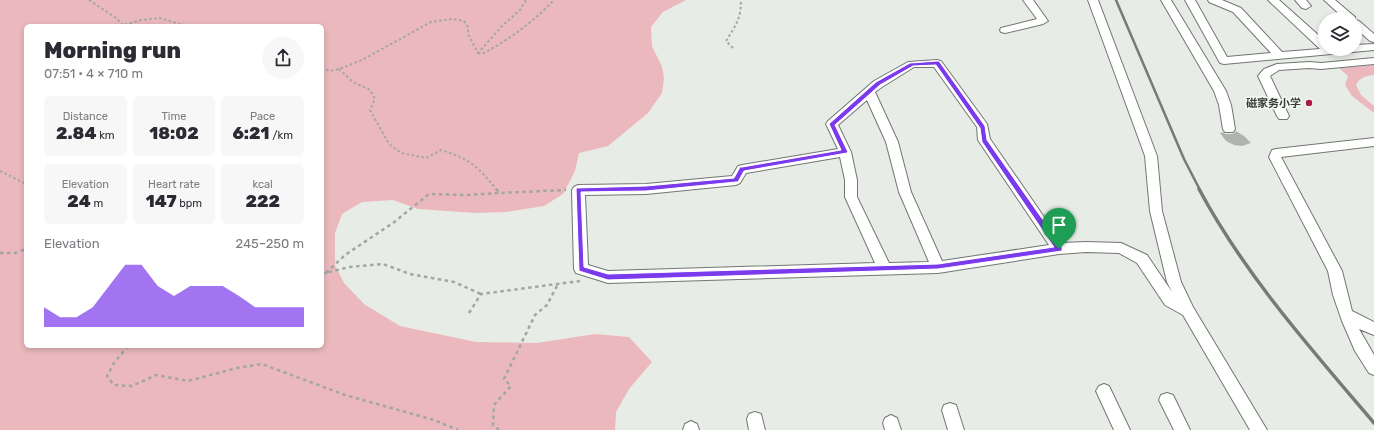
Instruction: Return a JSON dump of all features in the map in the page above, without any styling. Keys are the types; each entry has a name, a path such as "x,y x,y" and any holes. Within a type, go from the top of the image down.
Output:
{"street":[{"path":"1005,30 1043,21 1028,0"},
{"path":"1093,0 1151,156 1156,211 1174,282 1188,311 1259,430"},
{"path":"1166,0 1220,91 1225,105 1229,129"},
{"path":"1190,0 1224,62 1318,50"},
{"path":"1213,0 1237,10 1280,56"},
{"path":"1273,0 1318,41"},
{"path":"1329,0 1343,12"},
{"path":"1362,29 1374,39"},
{"path":"1362,48 1374,47"},
{"path":"1283,116 1264,76 1268,71 1277,67 1308,65 1321,66 1374,61"},
{"path":"885,269 851,198 851,180 845,152 832,124 878,84 912,64 937,63 983,127 984,140 1059,249"},
{"path":"869,91 892,142 907,198 938,267"},
{"path":"1371,145 1276,154 1275,157 1335,271 1337,288 1348,316 1366,357 1374,368"},
{"path":"845,152 742,169 736,180 646,189 578,190 581,269 608,277 938,267 1059,249 1086,247 1121,248 1142,259 1170,301 1188,311"},
{"path":"1348,316 1374,329"},
{"path":"1104,391 1122,430"},
{"path":"1166,400 1182,430"},
{"path":"950,410 956,430"}],"path":[{"path":"89,0 116,18 120,24"},
{"path":"478,52 490,41 502,26 520,10 526,0"},
{"path":"324,69 329,71 339,70 362,60 431,22 452,19 464,21 468,27 468,34 478,52 482,54 498,47 554,0"},
{"path":"733,48 726,41 739,21 741,13 741,0"},
{"path":"128,24 141,20 160,18 180,24"},
{"path":"339,70 353,82 370,90 375,99 370,110 389,144 401,153 426,158 441,150 460,156 477,166 500,193"},
{"path":"0,170 24,183"},
{"path":"326,273 345,255 392,223 429,194 465,195 578,190"},
{"path":"0,253 15,253 24,250"},
{"path":"326,273 349,267 383,264 410,274 454,282 481,294 608,277"},
{"path":"499,430 493,425 494,405 511,386 504,379 535,315 547,305 558,284"},
{"path":"469,314 481,294"},
{"path":"126,348 114,363 107,376 114,385 132,386 156,375 188,381 237,368 262,364 345,395 434,420 458,430"}],"shaded area":[{"path":"0,0 686,0 663,12 651,27 652,46 662,67 664,78 662,93 648,113 608,146 579,153 575,171 563,194 544,206 506,212 476,213 418,209 393,200 362,202 342,214 335,233 335,265 344,283 364,304 400,326 476,342 537,343 595,334 629,337 652,362 629,389 616,412 615,430 0,430"},
{"path":"1374,65 1374,75 1364,77 1359,80 1356,85 1361,95 1374,106 1374,113 1352,96 1345,85 1348,76 1339,68"}],"building":[{"path":"1236,131 1251,143 1242,146 1234,145 1226,141 1220,133 1223,132 1225,134 1233,134"}],"railway":[{"path":"1116,0 1184,159 1200,190"},
{"path":"1199,189 1217,221 1258,281 1303,339 1374,423"}],"place":[{"name":"磁家务小学","path":"1309,103"}],"route":[{"path":"937,63 983,127 984,140 1059,249 938,267 608,277 581,269 578,190 646,189 736,180 742,169 845,152 832,124 878,84 912,64 937,63"}]}
